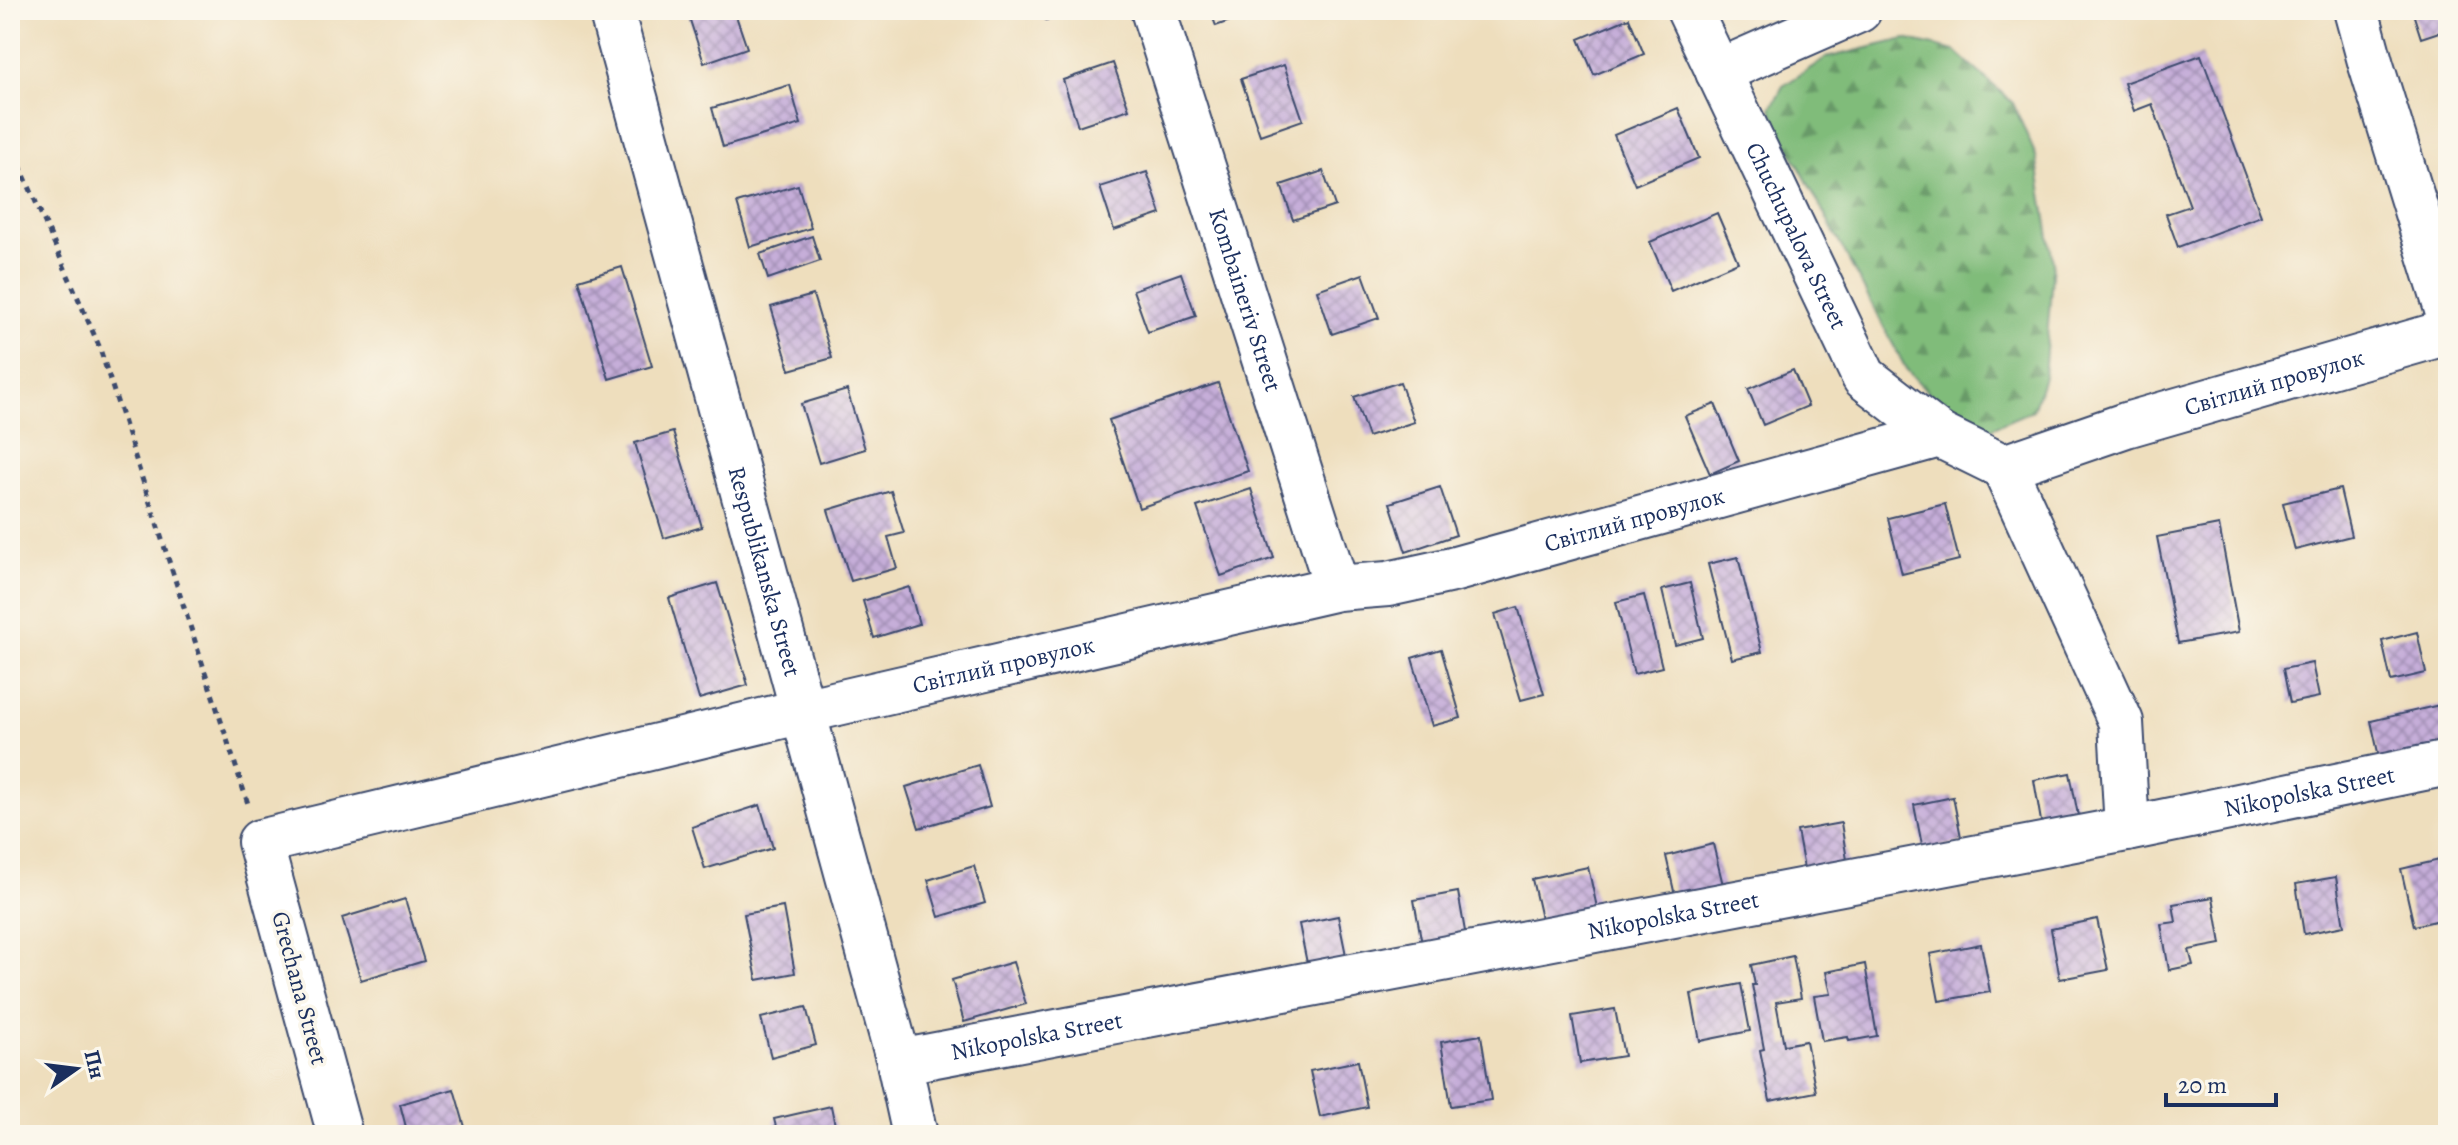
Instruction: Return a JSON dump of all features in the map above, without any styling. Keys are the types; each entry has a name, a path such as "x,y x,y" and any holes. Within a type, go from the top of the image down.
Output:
{"street":[{"name":"Respublikanska Street","path":"611,10 899,1062 915,1135"},
{"name":"Kombaineriv Street","path":"1153,10 1337,588"},
{"name":"Chuchupalova Street","path":"1689,10 1864,377 1939,435"},
{"path":"1718,72 1859,10"},
{"path":"2356,10 2448,313"},
{"name":"Світлий провулок","path":"2004,467 2126,425 2448,332"},
{"name":"Світлий провулок","path":"260,842 803,711 1337,588 1388,584 1452,570 1939,435"},
{"path":"1939,435 2004,467 2121,722 2127,829"},
{"name":"Nikopolska Street","path":"899,1062 2127,829 2448,763"},
{"name":"Grechana Street","path":"260,842 340,1135"}],"path":[{"path":"10,143 99,346 260,842"}],"green space":[{"path":"1905,39 1955,51 2013,103 2036,156 2053,262 2044,377 2033,410 1985,431 1940,405 1906,369 1771,108 1783,86 1826,58"}],"building":[{"path":"734,10 747,48 704,63 687,11"},
{"path":"1043,10 1076,10 1046,21"},
{"path":"1210,10 1260,10 1216,26"},
{"path":"2412,10 2448,10 2448,29 2421,38"},
{"path":"1629,18 1644,54 1594,75 1579,39"},
{"path":"2201,55 2261,216 2178,247 2166,214 2190,206 2152,104 2134,111 2124,83"},
{"path":"1113,63 1129,109 1078,126 1063,80"},
{"path":"1284,65 1303,120 1260,135 1241,79"},
{"path":"790,85 801,124 723,147 712,108"},
{"path":"1678,108 1699,158 1635,185 1614,135"},
{"path":"1323,171 1335,206 1293,220 1281,185"},
{"path":"1147,172 1161,214 1114,230 1100,187"},
{"path":"798,185 811,228 750,247 737,203"},
{"path":"1717,213 1738,262 1671,291 1650,242"},
{"path":"812,236 820,261 768,279 760,254"},
{"path":"622,267 652,366 609,379 579,280"},
{"path":"1181,273 1196,316 1148,332 1133,290"},
{"path":"1363,274 1379,318 1332,334 1317,290"},
{"path":"813,295 832,358 790,370 771,307"},
{"path":"1793,370 1808,406 1763,425 1748,389"},
{"path":"1400,382 1414,422 1368,437 1354,397"},
{"path":"1218,383 1248,471 1139,508 1109,420"},
{"path":"847,390 865,449 819,463 801,404"},
{"path":"1715,404 1739,461 1710,474 1685,416"},
{"path":"673,432 702,527 664,538 635,443"},
{"path":"1440,487 1456,535 1406,552 1390,503"},
{"path":"1251,489 1274,558 1221,576 1197,507"},
{"path":"2340,489 2351,536 2295,550 2283,503"},
{"path":"891,491 904,533 888,537 897,568 851,581 828,510"},
{"path":"1945,504 1959,560 1902,574 1888,518"},
{"path":"2219,525 2239,632 2178,643 2157,537"},
{"path":"1738,557 1762,652 1732,659 1708,564"},
{"path":"717,583 748,685 699,699 669,598"},
{"path":"1690,583 1703,638 1675,645 1662,590"},
{"path":"909,587 919,624 874,638 863,601"},
{"path":"1644,595 1662,667 1634,674 1616,602"},
{"path":"1518,607 1544,694 1521,700 1495,614"},
{"path":"2417,632 2426,673 2391,681 2382,641"},
{"path":"1441,649 1461,718 1432,726 1412,658"},
{"path":"2312,663 2319,697 2290,703 2283,669"},
{"path":"2448,703 2448,751 2381,766 2371,721"},
{"path":"978,765 990,807 919,828 906,787"},
{"path":"2070,773 2080,826 2043,833 2034,780"},
{"path":"1953,797 1962,842 1923,850 1914,805"},
{"path":"760,805 773,848 705,869 692,827"},
{"path":"1841,823 1848,866 1805,874 1797,831"},
{"path":"1713,844 1724,889 1676,900 1666,856"},
{"path":"2448,858 2448,918 2414,926 2401,869"},
{"path":"974,866 985,903 939,917 928,880"},
{"path":"1588,867 1598,912 1542,923 1532,879"},
{"path":"2336,877 2344,926 2304,934 2296,884"},
{"path":"1458,892 1466,937 1422,944 1414,900"},
{"path":"2213,897 2221,944 2189,950 2193,965 2169,970 2161,924 2176,922 2173,904"},
{"path":"405,899 424,961 361,980 342,918"},
{"path":"783,907 795,973 757,980 744,914"},
{"path":"1338,916 1347,960 1308,968 1299,924"},
{"path":"2097,919 2108,970 2060,979 2051,929"},
{"path":"1981,944 1990,992 1939,1001 1930,954"},
{"path":"1793,956 1801,998 1776,1002 1784,1045 1806,1041 1816,1092 1770,1101 1760,1050 1764,1049 1751,965"},
{"path":"1013,962 1026,1004 964,1022 952,980"},
{"path":"1865,964 1877,1036 1849,1041 1848,1037 1822,1041 1814,996 1831,994 1826,972"},
{"path":"1741,984 1750,1031 1700,1041 1691,994"},
{"path":"806,1007 816,1045 771,1057 761,1018"},
{"path":"1615,1009 1624,1056 1580,1063 1572,1016"},
{"path":"1481,1035 1491,1100 1451,1106 1441,1042"},
{"path":"1358,1061 1367,1107 1320,1117 1310,1071"},
{"path":"454,1089 465,1127 437,1135 408,1135 400,1104"},
{"path":"831,1106 837,1135 778,1135 774,1119"}]}
